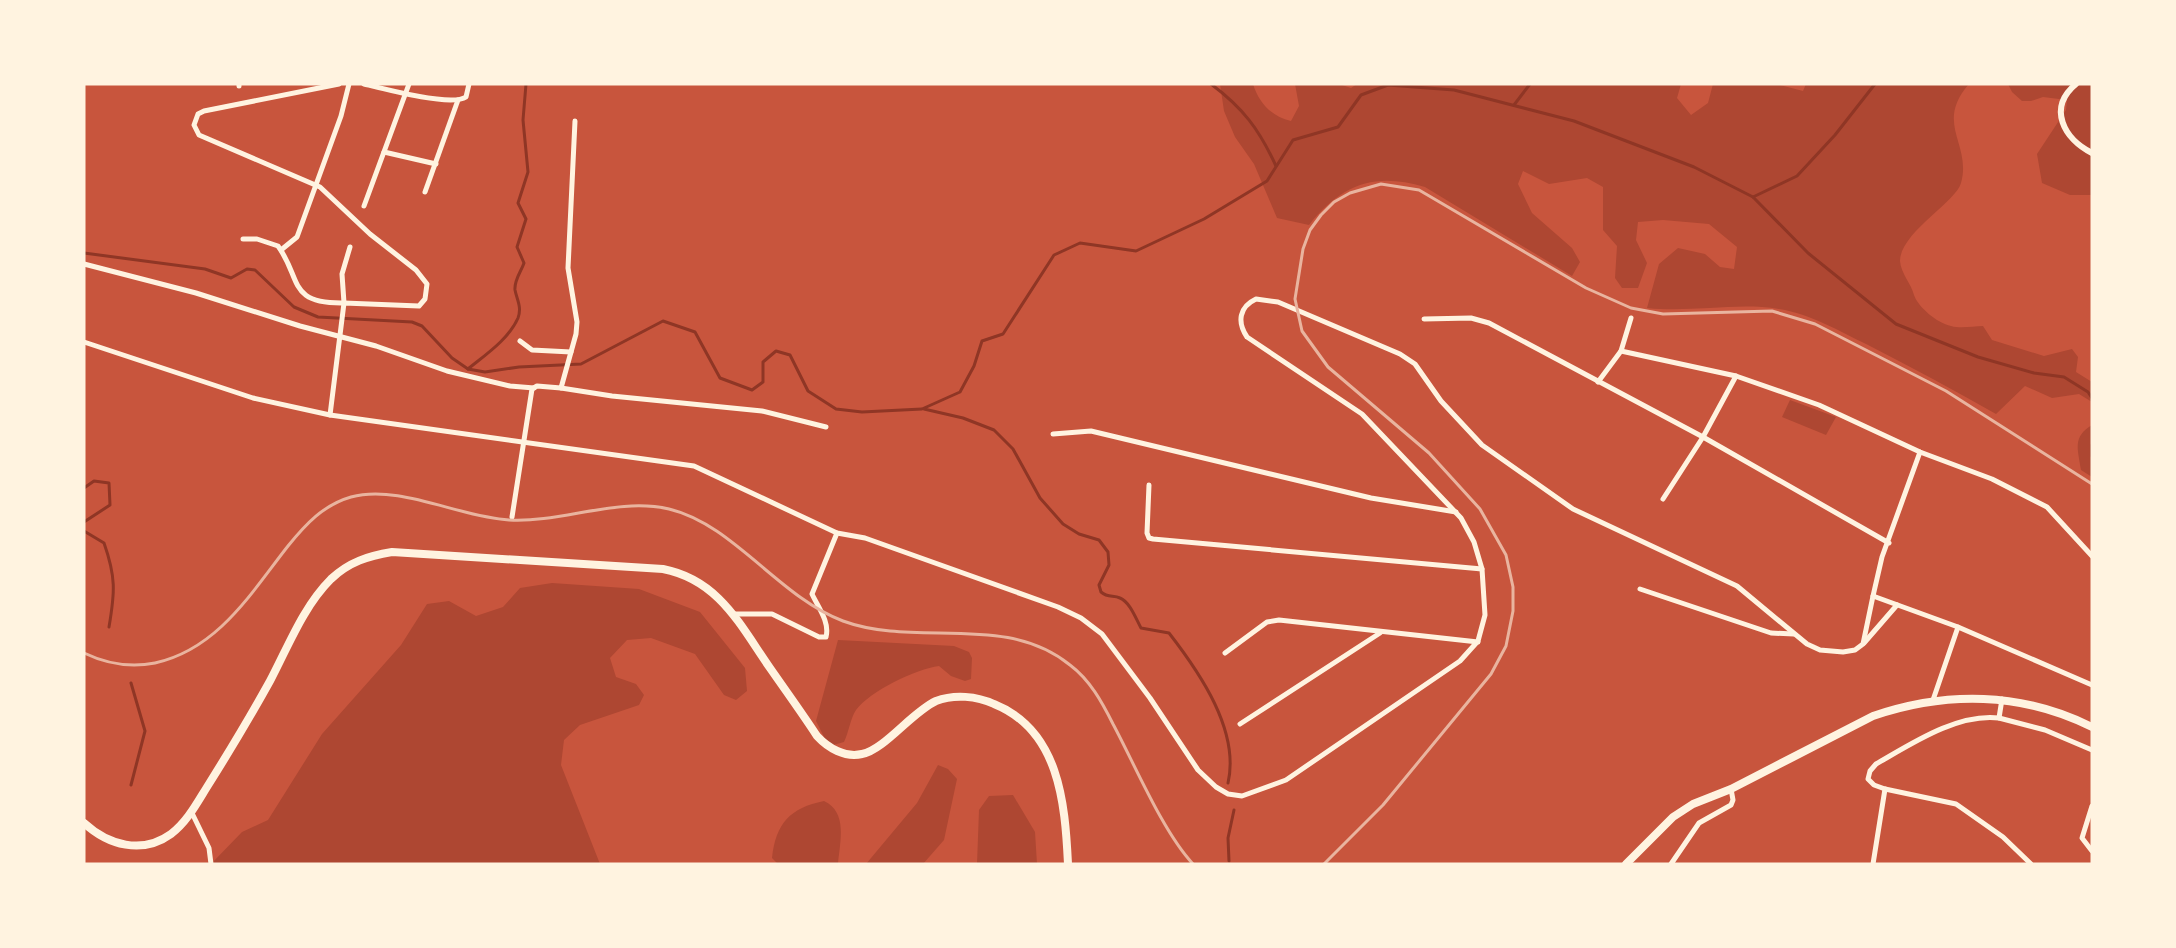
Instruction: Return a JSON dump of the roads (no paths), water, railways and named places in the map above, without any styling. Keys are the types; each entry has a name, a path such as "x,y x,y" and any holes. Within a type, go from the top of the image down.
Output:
{"highway":[{"path":"84,823 114,843 141,844 171,834 191,811 255,708 308,609 330,580 344,568 364,557 392,552 663,569 682,573 700,582 735,614 817,736 838,752 850,755 870,752 929,705 943,699 957,697 986,700 1019,716 1041,740 1051,758 1060,794 1068,864"},
{"path":"1626,864 1673,818 1693,804 1731,789 1873,716 1933,700 2002,699 2054,711 2092,727"}],"street":[{"path":"243,239 268,242 281,250 293,280 302,291 316,301 388,307 419,306 425,299 427,284 416,270 365,229 317,185 199,135 194,130 195,119 204,111 339,84"},
{"path":"281,250 297,237 317,185 349,84"},
{"path":"364,84 405,94 458,100 466,97 469,84"},
{"path":"364,206 409,84"},
{"path":"2076,84 2063,101 2060,112 2063,127 2072,139 2092,153"},
{"path":"425,192 458,100"},
{"path":"561,388 577,322 568,268 574,121"},
{"path":"384,152 436,164"},
{"path":"330,415 344,303 342,274 350,247"},
{"path":"84,264 196,293 447,371 510,386 561,388 612,396 762,411 826,427"},
{"path":"84,342 253,398 330,415 694,466 837,533 865,538 1082,618 1102,634 1150,698 1198,770 1216,787 1228,794 1252,795 1286,780 1460,661 1478,642 1485,615 1482,569 1474,542 1456,512 1362,414 1247,338 1242,330 1240,319 1244,308 1256,299 1269,299 1400,354 1415,364 1441,401 1482,445 1554,497 1737,586 1807,644 1832,652 1855,650 1897,605"},
{"path":"1424,319 1471,318 1489,323 1703,437 1889,543"},
{"path":"1598,382 1621,351 1631,318"},
{"path":"520,341 532,350 570,354"},
{"path":"1621,351 1736,376 1819,405 1920,452 1992,479 2036,501 2056,516 2092,556"},
{"path":"1663,499 1703,437 1736,376"},
{"path":"512,517 534,388"},
{"path":"1053,434 1091,431 1371,498 1456,512"},
{"path":"1863,644 1876,574 1920,452"},
{"path":"1149,485 1147,533 1149,538 1482,569"},
{"path":"735,614 772,614 819,637 826,637 827,630 821,611 812,594 837,533"},
{"path":"1640,589 1771,633 1794,634"},
{"path":"1873,596 1958,627 2092,685"},
{"path":"1225,653 1267,622 1279,620 1380,633 1478,642"},
{"path":"1933,700 1958,627"},
{"path":"1240,724 1380,633"},
{"path":"1999,718 2002,699"},
{"path":"2031,864 2003,837 1956,804 1874,785 1868,779 1870,771 1876,764 1954,724 1990,717 2045,730 2092,750"},
{"path":"1671,864 1699,823 1731,805 1733,800 1731,789"},
{"path":"1873,864 1885,789"},
{"path":"2092,806 2082,838 2092,851"},
{"path":"191,811 209,848 211,864"}],"waterway":[{"path":"468,369 503,340 514,326 519,314 515,286 524,263 517,247 526,219 518,203 528,172 523,120 526,84"},
{"path":"1211,84 1249,120 1276,166"},
{"path":"1514,105 1530,84"},
{"path":"1753,197 1797,176 1835,135 1875,84"},
{"path":"84,253 205,269 231,278 247,269 255,270 294,307 318,317 412,322 422,326 452,358 468,369 485,372 519,367 581,364 663,321 695,332 720,378 752,390 763,382 763,362 776,351 790,355 808,391 836,409 862,412 922,409 960,392 974,366 982,341 1003,334 1054,255 1080,243 1136,251 1204,219 1267,181 1293,140 1338,127 1361,95 1388,85 1454,90 1574,121 1694,167 1753,197 1808,253 1896,324 1978,357 2034,373 2064,377 2088,392 2092,398"},
{"path":"924,409 963,418 994,430 1013,449 1040,498 1063,524 1079,534 1099,540 1108,552 1109,565 1099,585 1101,592 1124,600 1141,628 1169,633 1193,666 1215,704 1228,743 1230,763 1228,783"},
{"path":"2092,445 2092,456"},
{"path":"84,488 94,481 109,483 110,505 84,522"},
{"path":"84,531 104,543 111,566 113,594 109,627"},
{"path":"131,683 145,731 131,785"},
{"path":"1229,861 1228,838 1234,810"}],"railway":[{"path":"1324,864 1383,805 1491,674 1506,646 1513,611 1513,587 1506,555 1480,509 1429,453 1328,367 1302,331 1295,299 1303,249 1310,230 1321,215 1334,202 1350,193 1381,184 1419,190 1586,288 1631,308 1663,314 1772,311 1815,324 1946,391 2092,484"},
{"path":"84,653 101,660 137,665 155,663 177,656 197,645 231,617 308,523 323,510 351,497 370,494 389,495 490,518 509,520 549,518 630,506 669,509 692,517 714,529 798,595 820,610 843,621 900,632 960,633 1017,640 1045,649 1070,665 1084,677 1100,700 1160,816 1193,864"}]}
